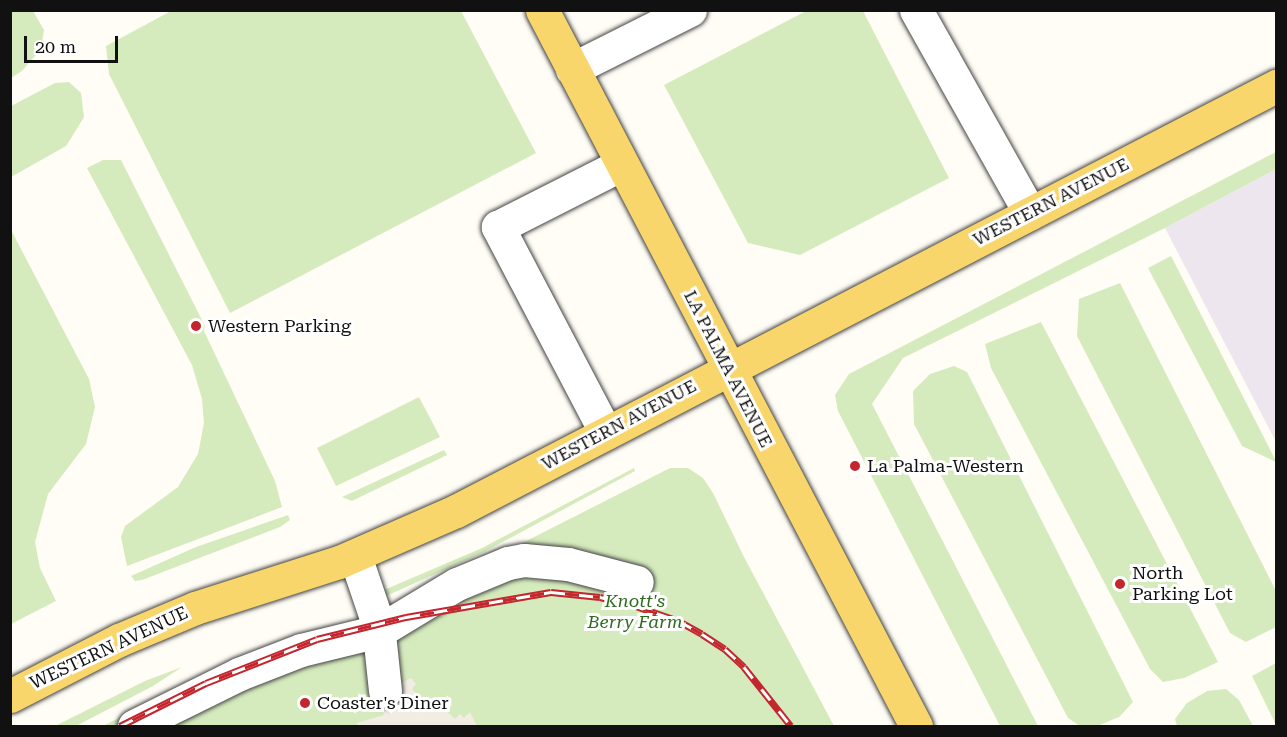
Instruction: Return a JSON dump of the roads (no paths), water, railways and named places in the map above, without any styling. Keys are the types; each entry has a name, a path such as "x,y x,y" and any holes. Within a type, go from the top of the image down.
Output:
{"main road":[{"name":"LA PALMA AVENUE","path":"542,10 916,726"},
{"name":"WESTERN AVENUE","path":"10,696 118,640 195,608 355,556 456,511 1276,86"}],"lane":[{"path":"572,69 690,10"},
{"path":"916,10 1030,213"},
{"path":"606,433 498,227 621,164"},
{"path":"355,556 379,632 385,691"},
{"path":"134,726 239,674 301,650 379,632 457,584 507,563 524,560 568,564 637,582"}],"railway":[{"path":"120,726 206,683 317,639 406,617 551,592 600,597 630,604 679,621 725,649 744,667 791,726"}],"place":[{"name":"Western Parking","path":"196,326"},
{"name":"La Palma-Western","path":"855,466"},
{"name":"North Parking Lot","path":"1120,584"},
{"name":"Coaster's Diner","path":"305,703"}],"park label":[{"name":"Knott's Berry Farm","path":"635,612"}]}
